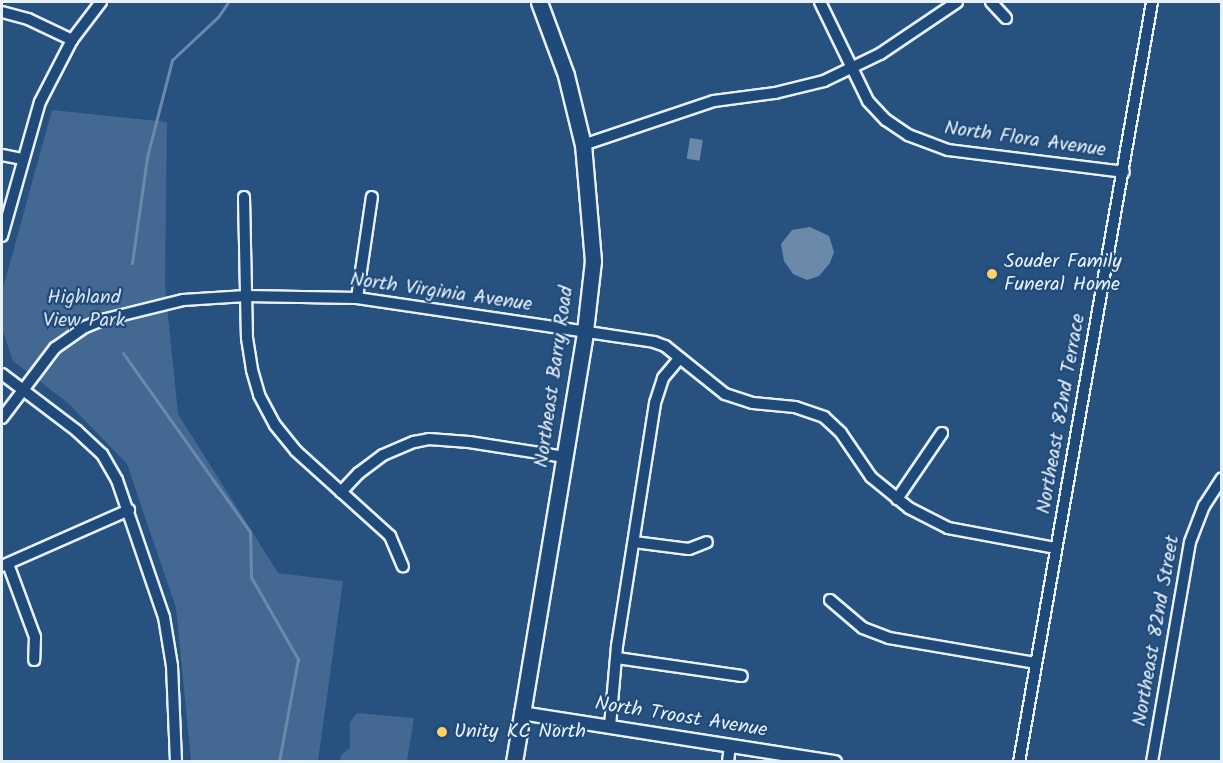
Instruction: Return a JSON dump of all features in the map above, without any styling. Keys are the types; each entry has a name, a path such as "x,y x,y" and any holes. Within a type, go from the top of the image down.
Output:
{"main road":[{"name":"Northeast Barry Road","path":"514,762 585,331 592,261 583,145 566,75 539,2"}],"street":[{"path":"2,236 40,102 72,40 100,2"},
{"name":"North Flora Avenue","path":"819,2 864,94 877,111 898,129 920,141 948,150 1124,171"},
{"path":"583,145 714,101 798,88 853,69 957,2"},
{"path":"991,2 1006,18"},
{"name":"Northeast 82nd Terrace","path":"1019,762 1152,2"},
{"path":"2,12 28,19 72,40"},
{"path":"2,155 22,159"},
{"path":"244,197 248,354 255,384 266,410 286,440 390,536 403,566"},
{"path":"357,298 372,197"},
{"name":"North Virginia Avenue","path":"2,418 55,348 85,327 183,300 246,296 357,298 654,342 680,358 714,387 738,400 795,407 824,417 841,433 871,477 897,499 948,528 1056,548"},
{"path":"610,726 617,658 655,403 663,378 680,358"},
{"path":"2,374 77,431 102,454 117,480 164,617 172,666 176,762"},
{"path":"897,499 942,433"},
{"path":"341,492 359,473 382,455 414,442 429,439 469,442 565,457"},
{"name":"Northeast 82nd Street","path":"1152,762 1190,542 1204,506 1221,478"},
{"path":"34,660 35,637 5,565 129,510"},
{"path":"634,542 689,549 707,542"},
{"path":"830,600 851,620 876,634 1035,663"},
{"path":"617,658 742,676"},
{"name":"North Troost Avenue","path":"521,714 835,762"},
{"path":"728,762 730,746"}],"green space":[{"name":"Highland View Park","path":"52,110 167,122 165,286 178,414 278,573 343,581 318,761 191,761 176,608 127,464 68,403 13,361 2,328 2,292"},
{"path":"357,713 414,718 407,761 340,761 341,755 350,748 350,722"}],"shaded area":[{"path":"690,138 703,140 700,161 687,159"},
{"path":"810,227 829,236 834,252 830,263 819,276 807,280 793,274 784,261 781,244 792,230"}],"waterway":[{"path":"132,263 147,157 172,60 218,17 228,2"},
{"path":"123,353 250,532 251,577 298,659 279,762"}],"place":[{"name":"Souder Family Funeral Home","path":"992,274"},
{"name":"Unity KC North","path":"442,732"}]}
